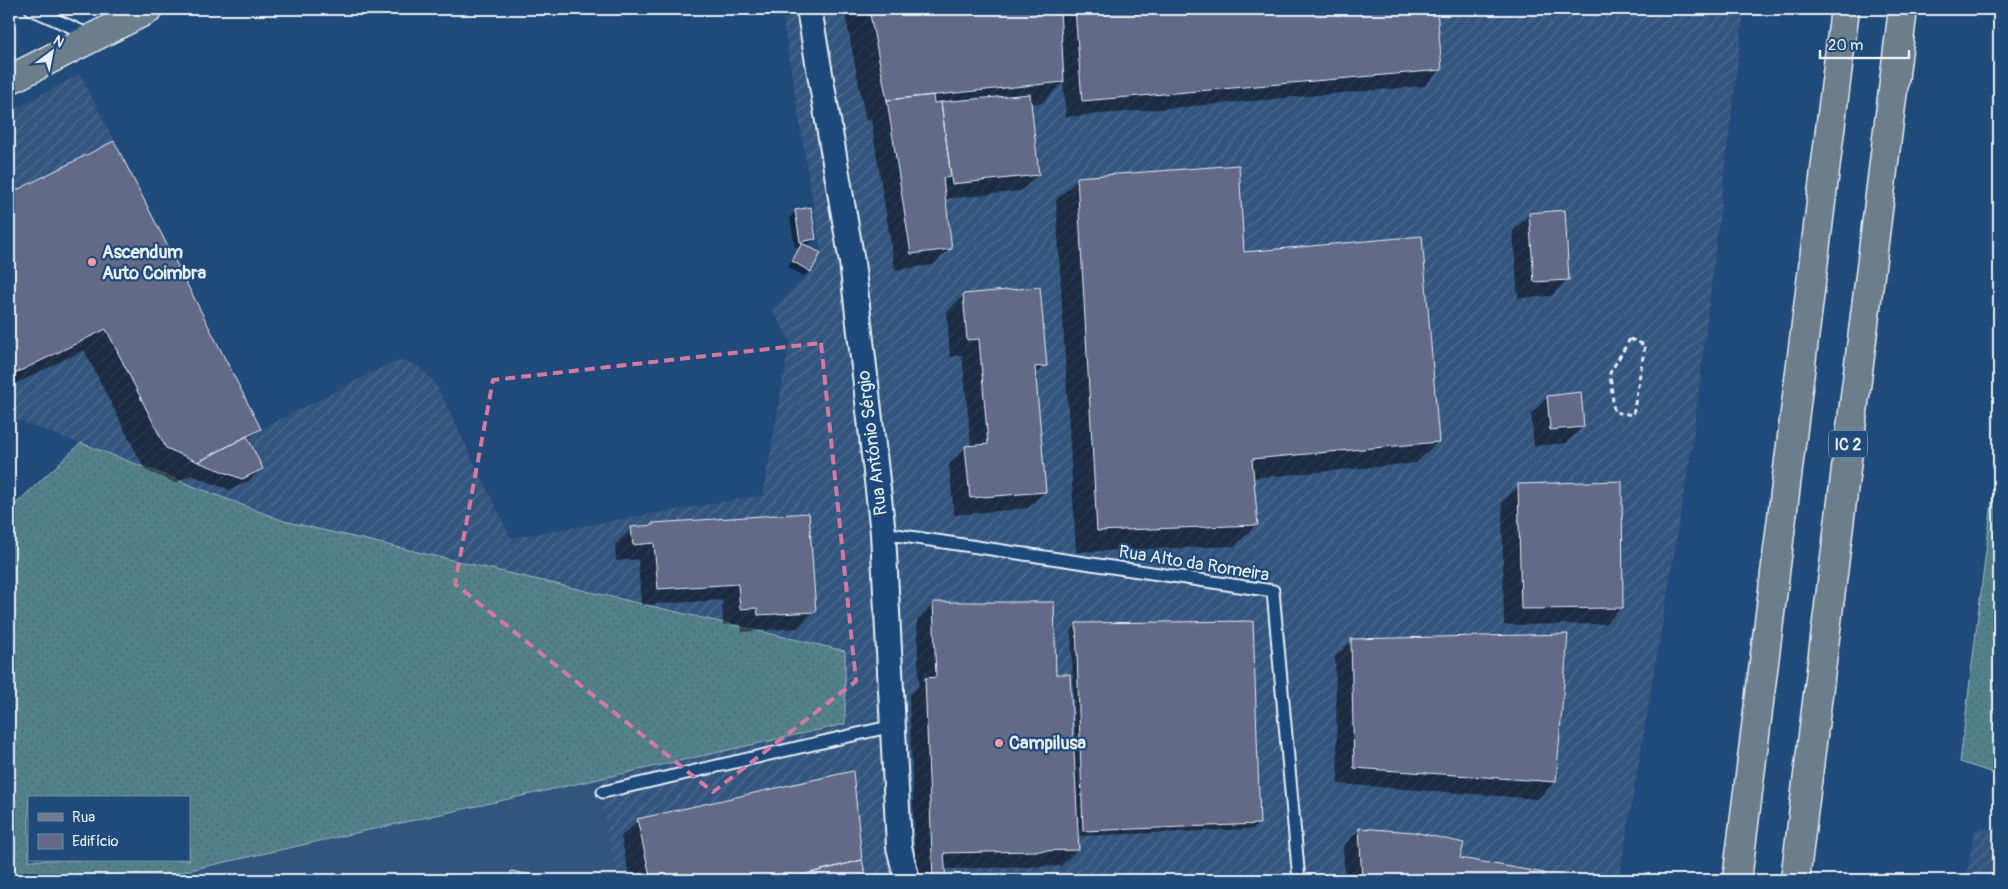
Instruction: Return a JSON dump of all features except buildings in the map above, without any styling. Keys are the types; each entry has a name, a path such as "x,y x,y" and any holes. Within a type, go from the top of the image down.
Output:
{"main road":[{"path":"9,80 149,9"},
{"path":"1737,880 1845,9"},
{"name":"IC 2","path":"1795,880 1903,9"}],"street":[{"name":"Rua António Sérgio","path":"809,9 852,262 883,533 899,847 906,880"}],"lane":[{"path":"31,9 93,37"},
{"name":"Rua Alto da Romeira","path":"883,533 1273,591 1299,880"},
{"path":"603,792 893,726"}],"path":[{"path":"1630,339 1645,345 1633,415 1614,412 1610,373 1630,339"}],"highlighted area":[{"path":"821,343 856,681 713,792 455,584 493,380"}],"shaded area":[{"path":"781,9 1744,9 1692,447 1619,880 616,880 597,779 845,724 284,521 9,417 9,112 80,74 261,429 393,362 404,361 416,365 437,386 511,538 763,495 790,341 772,310 811,272 821,253"},
{"path":"597,779 616,880 145,880"},
{"path":"1999,827 1999,880 1966,880 1974,830"}],"green space":[{"path":"81,443 284,521 845,651 845,724 145,880 9,880 9,510"},
{"path":"1999,445 1999,775 1960,762"}],"place":[{"name":"Ascendum Auto Coimbra","path":"92,262"},
{"name":"Campilusa","path":"999,743"}]}
